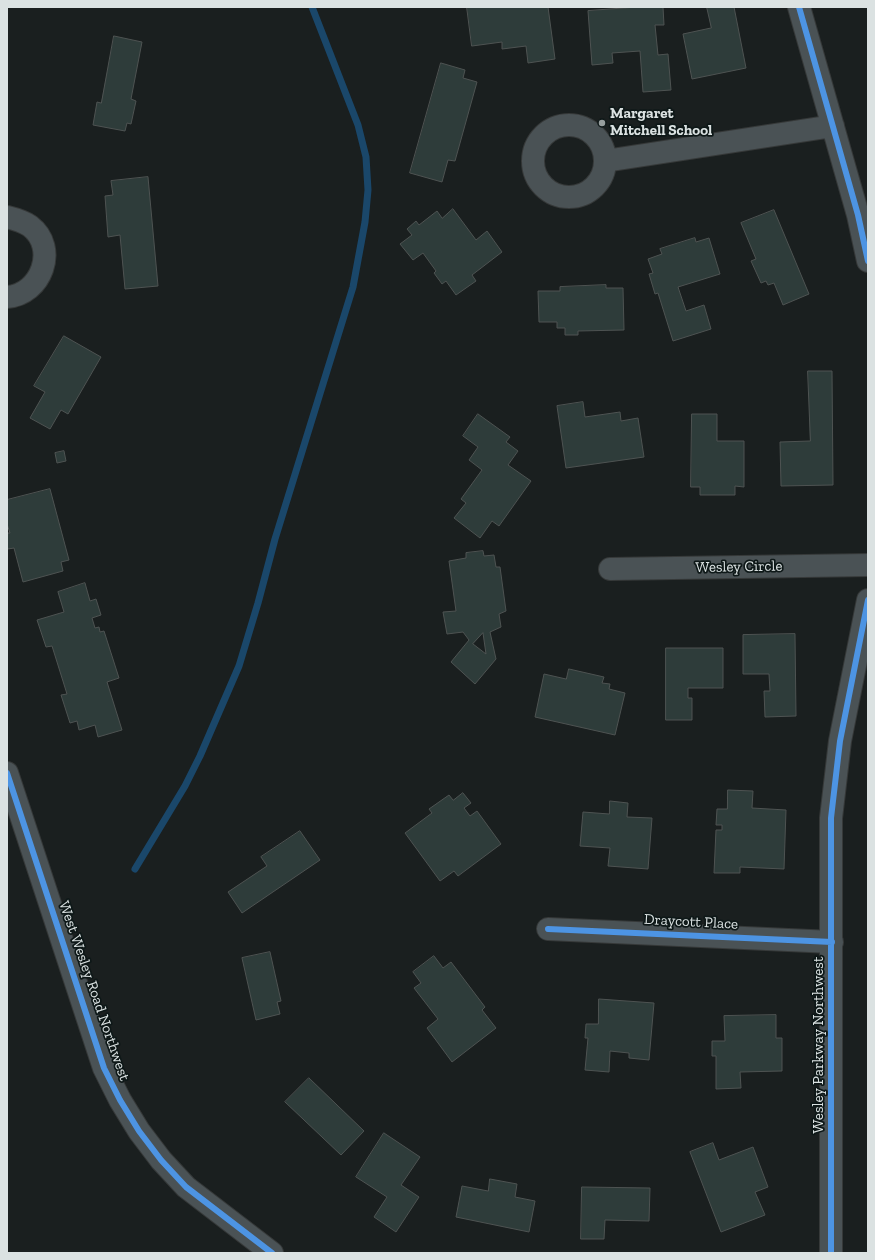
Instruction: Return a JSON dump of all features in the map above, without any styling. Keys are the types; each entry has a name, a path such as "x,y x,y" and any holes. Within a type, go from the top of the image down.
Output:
{"street":[{"path":"799,7 858,215 868,262"},
{"path":"605,161 833,126"},
{"path":"7,217 20,220 31,226 39,236 44,248 44,261 42,273 35,284 25,292 7,297"},
{"name":"Wesley Circle","path":"610,569 868,565"},
{"name":"Wesley Parkway Northwest","path":"831,1253 831,818 840,741 868,600"},
{"name":"West Wesley Road Northwest","path":"7,774 104,1068 120,1100 139,1132 161,1160 186,1187 272,1253"},
{"name":"Draycott Place","path":"548,928 832,942"}],"building":[{"path":"467,7 548,7 555,59 528,63 526,46 502,49 502,42 472,46"},
{"path":"637,7 663,7 664,25 655,25 658,55 668,54 671,90 643,92 640,51 612,53 613,63 592,65 588,11"},
{"path":"707,7 734,7 746,68 692,79 683,34 711,28"},
{"path":"114,36 142,42 131,99 136,101 131,124 127,123 125,131 93,125 97,102 101,103"},
{"path":"441,63 465,70 463,78 477,82 455,161 448,160 442,182 410,173"},
{"path":"148,177 158,286 125,289 120,235 108,237 105,196 113,195 111,181"},
{"path":"453,209 476,240 487,231 502,252 472,275 476,281 456,295 446,281 442,284 434,273 436,271 423,253 413,260 400,244 412,235 407,229 416,221 419,225 437,211 442,218"},
{"path":"774,210 809,294 783,305 774,283 768,285 766,281 761,283 751,261 756,259 741,223"},
{"path":"695,238 696,242 709,238 720,274 678,287 686,311 704,305 711,329 673,341 658,293 655,294 649,274 653,273 648,259 662,254 660,249"},
{"path":"606,285 606,288 623,288 624,330 578,331 578,335 565,335 565,328 557,328 557,322 539,322 538,291 560,291 560,287"},
{"path":"64,336 101,357 68,414 61,410 50,429 30,418 45,392 34,386"},
{"path":"808,371 832,371 833,485 781,486 780,442 810,441"},
{"path":"583,402 585,417 620,412 621,421 638,418 644,457 566,468 557,406"},
{"path":"478,414 510,437 506,442 518,451 508,465 531,481 499,526 492,521 480,538 454,518 466,503 461,499 482,470 469,460 478,447 463,436"},
{"path":"692,414 717,414 717,441 744,441 744,487 735,486 735,495 700,495 700,487 691,487"},
{"path":"64,451 66,461 57,463 55,453"},
{"path":"50,489 69,560 61,562 63,571 23,582 14,548 8,549 7,545 7,533 10,533 7,524 7,500"},
{"path":"483,551 484,556 494,555 496,567 500,567 506,611 499,614 501,627 490,632 496,659 475,684 451,662 469,640 463,632 447,634 443,612 456,611 449,561 466,558 466,553","holes":["483,633 486,654 473,644"]},
{"path":"85,583 90,601 96,599 101,615 92,618 95,628 99,627 100,632 104,631 119,678 107,682 122,730 98,737 95,725 79,730 77,721 70,723 61,695 67,694 52,646 46,647 37,620 64,612 58,592"},
{"path":"795,634 796,716 765,717 764,691 770,691 769,674 743,674 743,635"},
{"path":"666,648 723,648 723,688 688,688 688,698 692,698 692,720 666,720"},
{"path":"569,669 604,677 602,683 610,684 609,689 625,693 615,735 535,717 544,674 566,679"},
{"path":"728,790 753,791 752,808 786,810 784,869 740,867 740,873 714,873 716,830 722,830 722,825 716,825 717,809 727,809"},
{"path":"463,793 471,803 464,808 470,816 477,811 501,844 458,876 454,871 440,881 405,833 432,813 429,809 449,795 453,800"},
{"path":"610,801 628,803 627,817 652,818 648,869 608,866 610,848 580,846 583,812 609,814"},
{"path":"300,831 320,860 242,913 228,892 267,866 261,857"},
{"path":"270,952 281,1001 277,1002 280,1014 256,1020 242,958"},
{"path":"434,956 443,968 451,962 485,1007 482,1010 496,1028 452,1062 427,1028 438,1019 414,988 421,983 413,972"},
{"path":"599,999 654,1003 649,1060 629,1058 629,1053 610,1051 609,1072 585,1070 588,1038 585,1038 586,1024 598,1024"},
{"path":"776,1015 776,1038 782,1038 782,1071 740,1072 741,1088 716,1089 716,1056 712,1056 712,1041 725,1041 724,1016"},
{"path":"309,1078 364,1131 341,1155 285,1102"},
{"path":"384,1133 420,1157 401,1185 419,1197 396,1232 374,1217 387,1197 356,1177"},
{"path":"713,1143 719,1160 753,1147 768,1187 755,1192 765,1215 721,1232 690,1152"},
{"path":"490,1179 517,1184 515,1197 535,1201 529,1232 456,1217 462,1186 488,1191"},
{"path":"582,1187 650,1188 649,1221 605,1220 604,1239 581,1239"}],"waterway":[{"path":"135,869 185,786 200,756 239,666 275,539 353,287 365,222 368,190 366,157 358,125 312,7"}],"cycle path":[{"path":"799,7 858,215 868,261"},
{"path":"831,1253 831,818 840,741 868,600"},
{"path":"7,773 104,1068 120,1100 139,1131 161,1160 186,1187 272,1253"},
{"path":"548,929 832,942"}],"place":[{"name":"Margaret Mitchell School","path":"602,123"}]}
